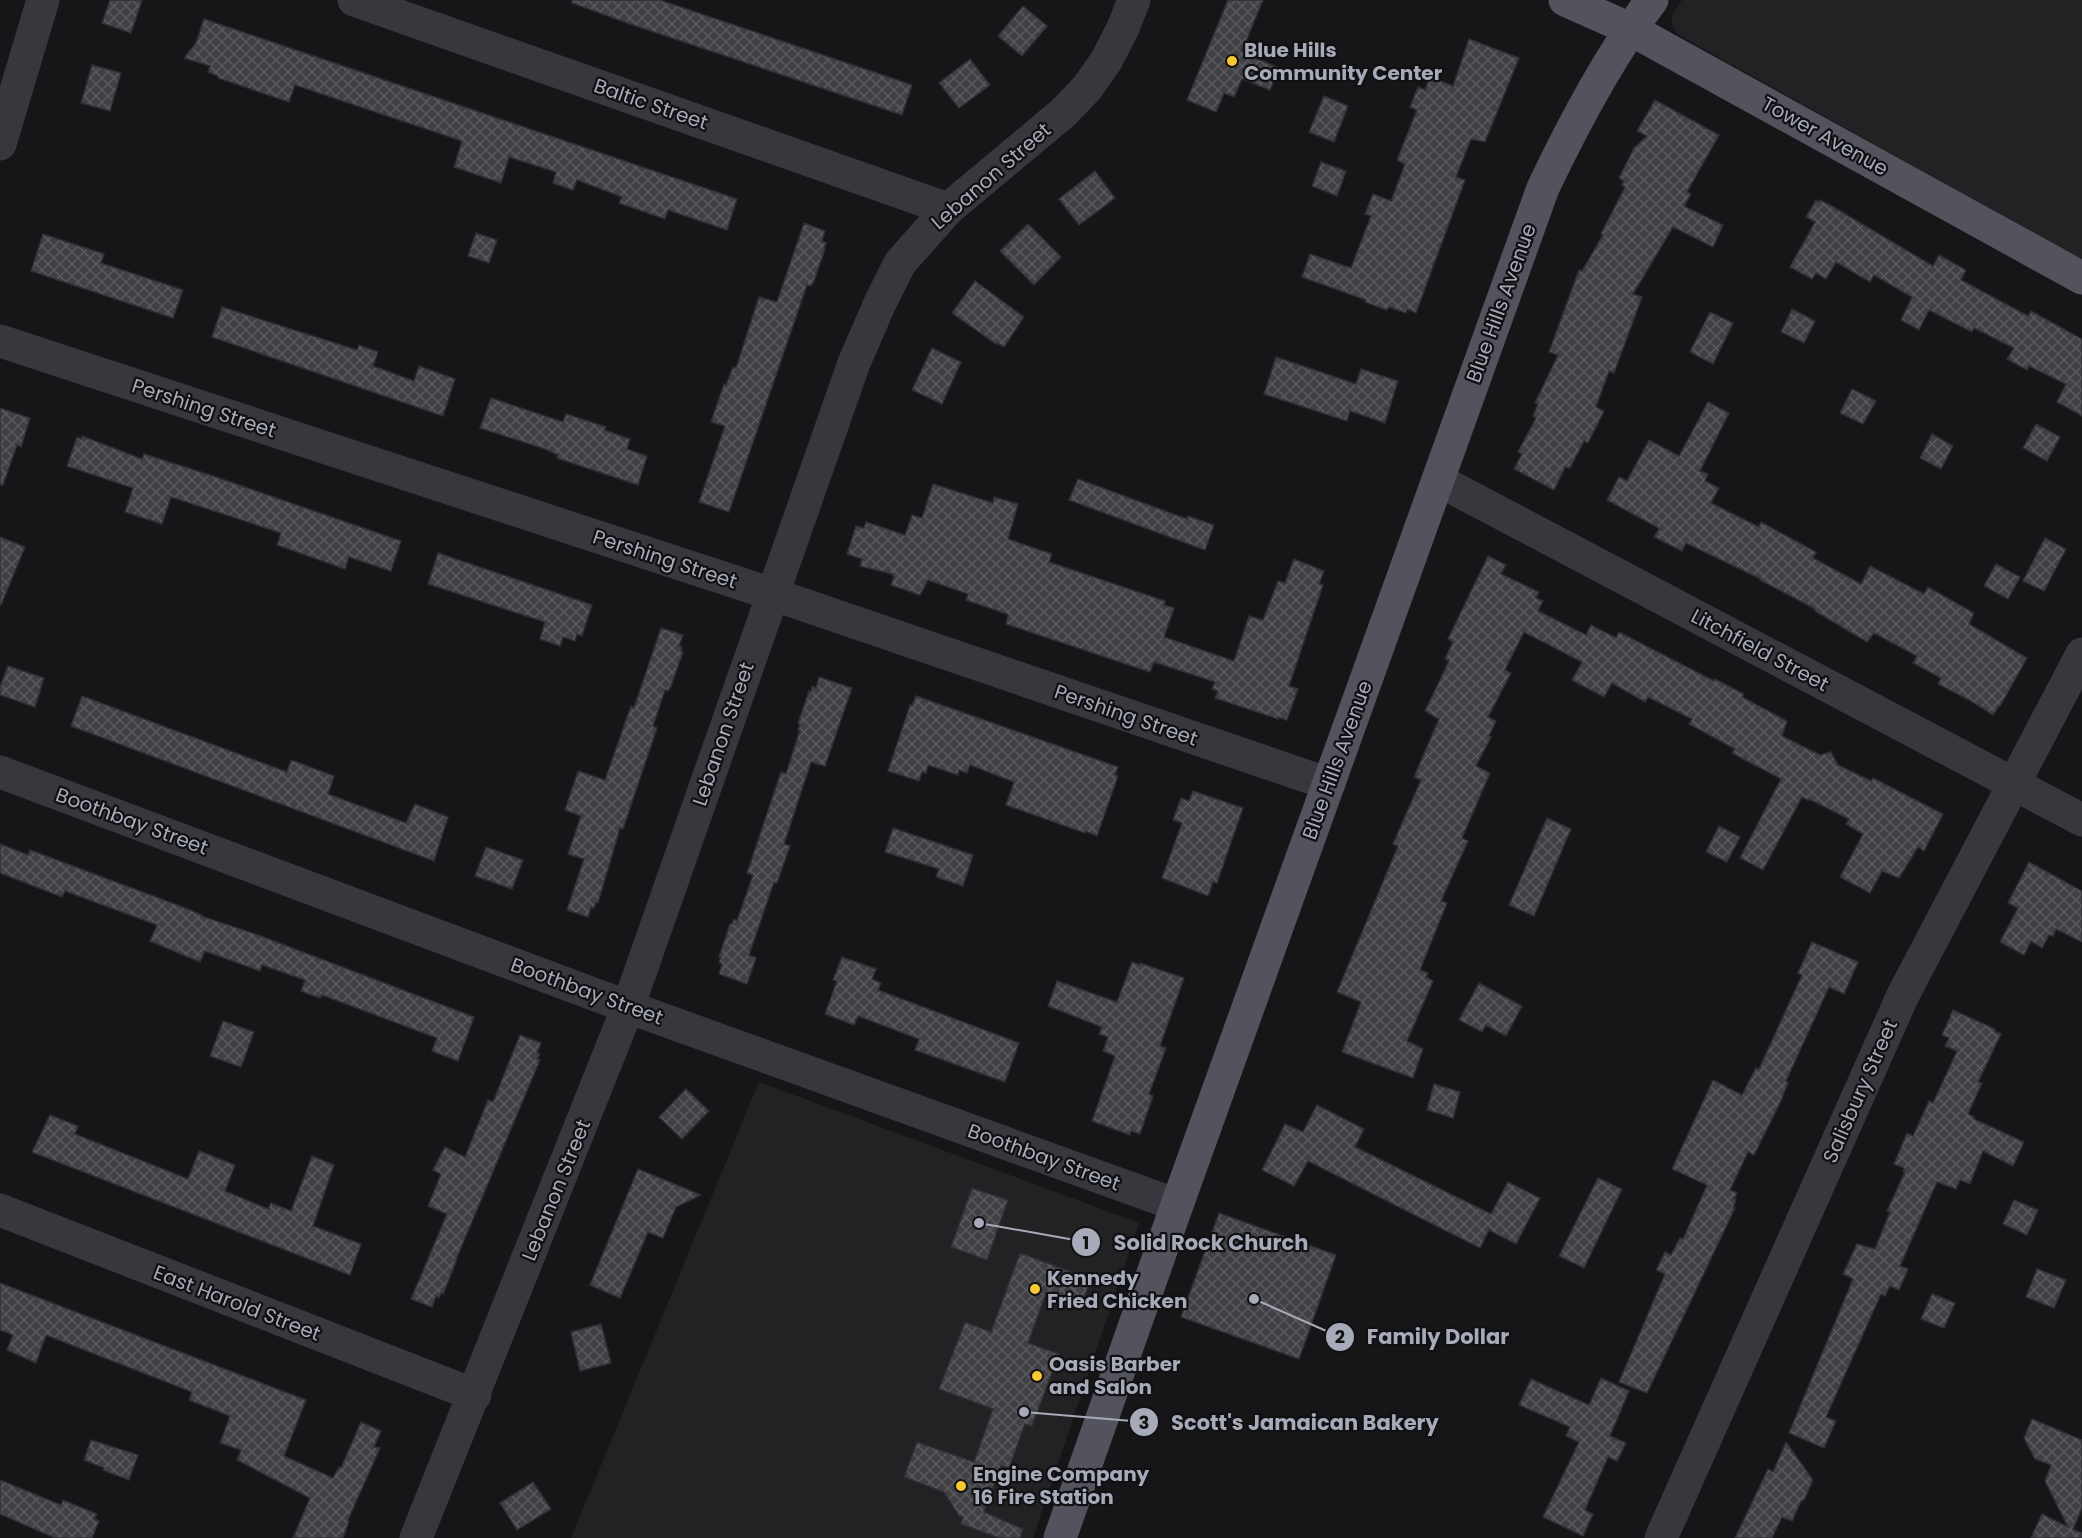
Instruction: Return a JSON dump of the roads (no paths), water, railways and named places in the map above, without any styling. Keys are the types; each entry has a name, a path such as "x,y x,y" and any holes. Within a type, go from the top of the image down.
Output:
{"main road":[{"name":"Tower Avenue","path":"1565,0 1630,29 2082,278"},
{"name":"Blue Hills Avenue","path":"1060,1538 1177,1205 1543,188 1630,29 1652,0"}],"street":[{"path":"0,144 43,0"},
{"name":"Baltic Street","path":"354,0 948,209"},
{"name":"Lebanon Street","path":"416,1538 628,1007 854,363 880,303 900,263 948,209 1064,112 1087,88 1106,61 1134,0"},
{"name":"Pershing Street","path":"0,341 772,594 1329,784"},
{"name":"Litchfield Street","path":"1438,480 2082,820"},
{"name":"Salisbury Street","path":"1661,1538 1903,995 2082,654"},
{"name":"Boothbay Street","path":"0,772 628,1007 1177,1205"},
{"name":"East Harold Street","path":"0,1210 475,1395"}],"place":[{"name":"Blue Hills Community Center","path":"1232,61"},
{"name":"Solid Rock Church","path":"979,1223"},
{"name":"Kennedy Fried Chicken","path":"1035,1289"},
{"name":"Family Dollar","path":"1254,1299"},
{"name":"Oasis Barber and Salon","path":"1037,1376"},
{"name":"Scott's Jamaican Bakery","path":"1024,1412"},
{"name":"Engine Company 16 Fire Station","path":"961,1486"}]}
